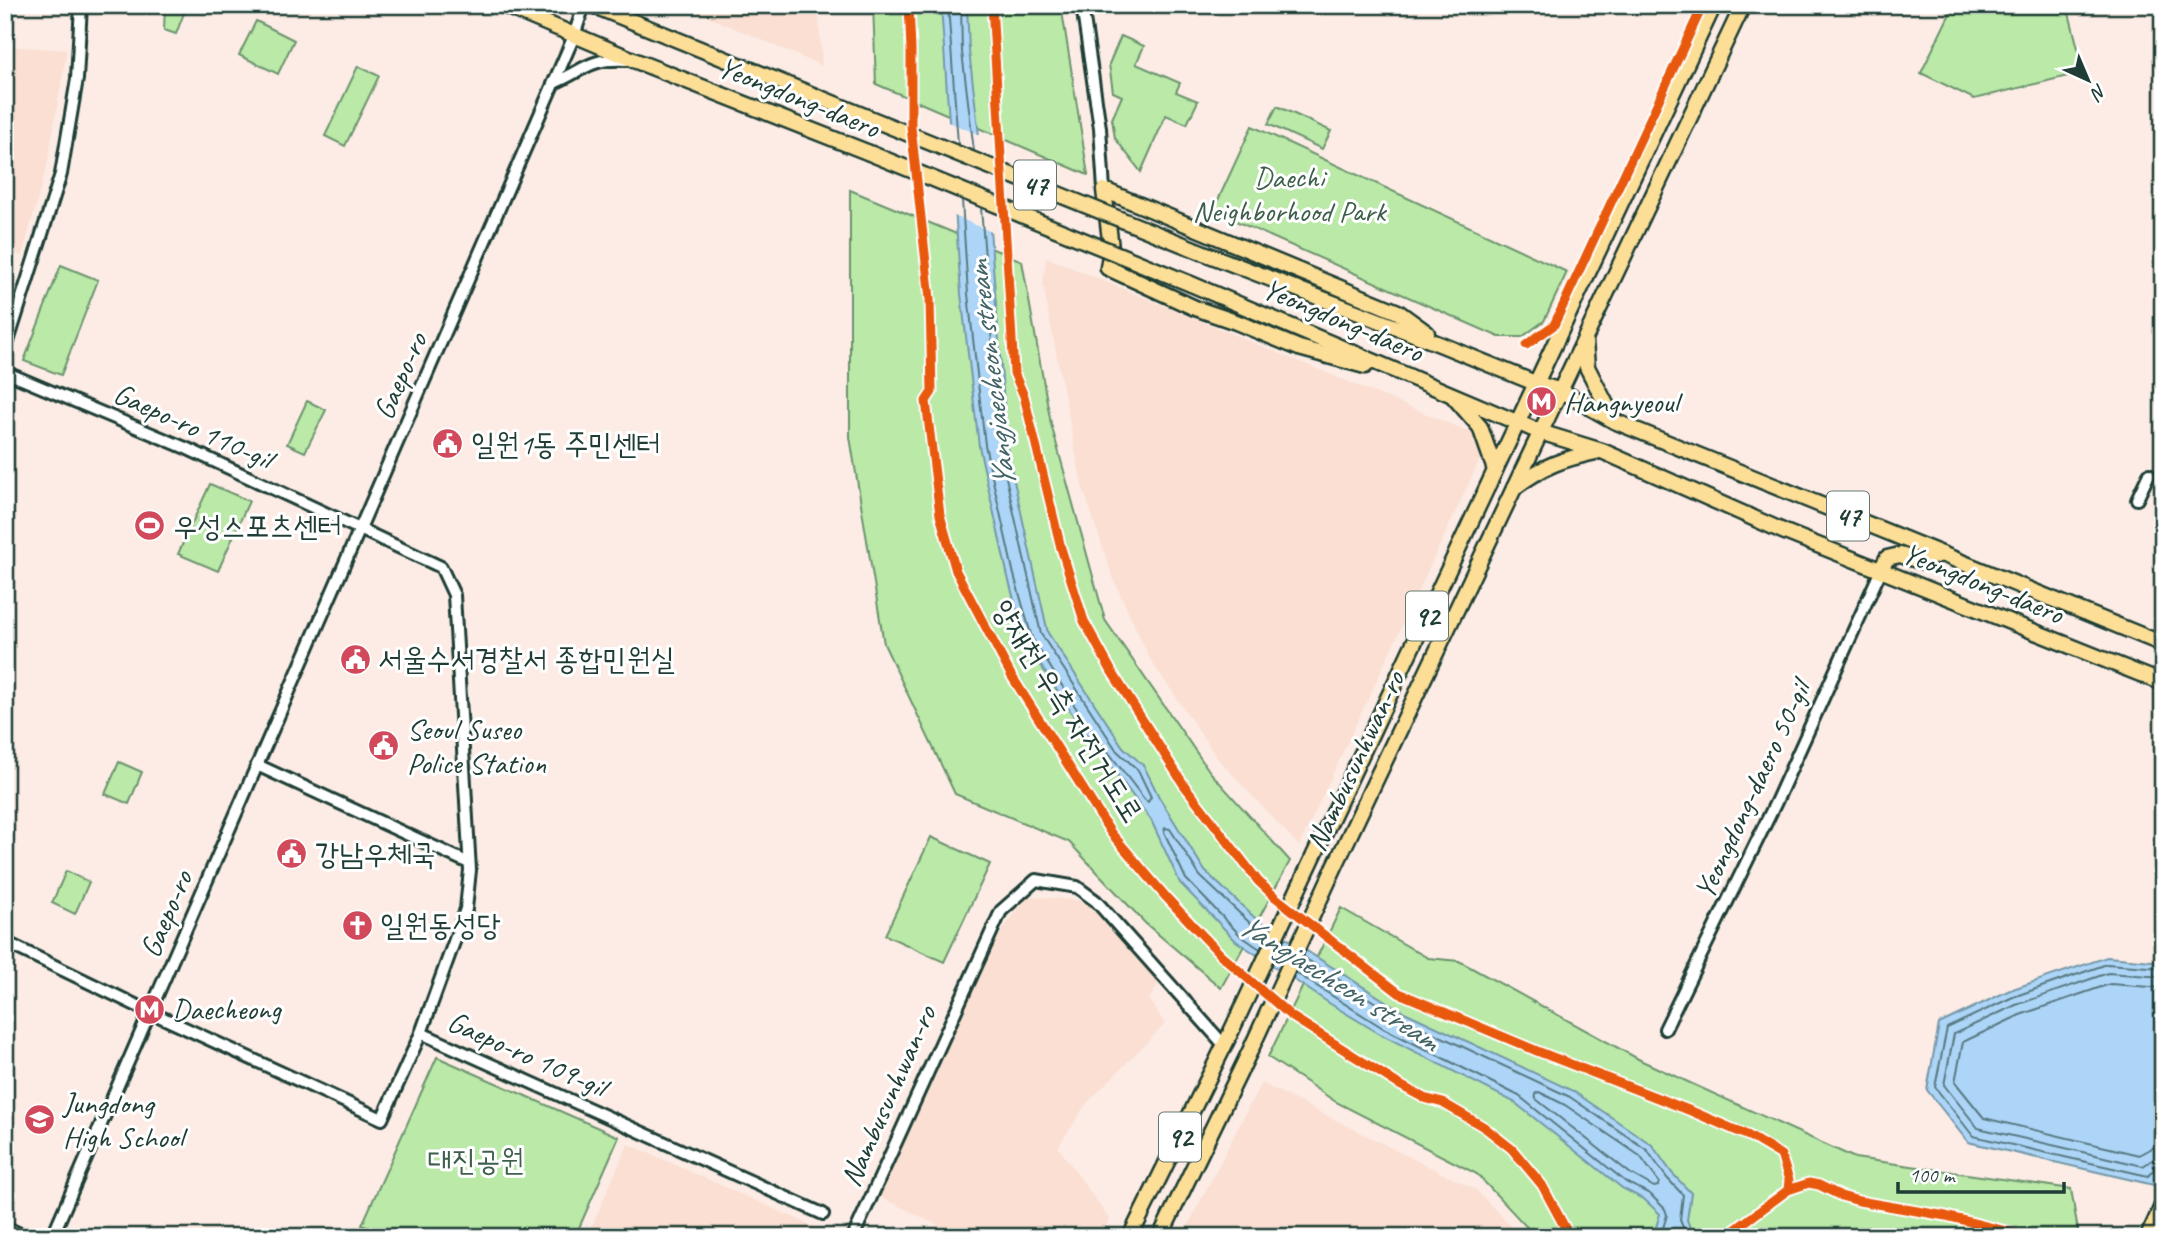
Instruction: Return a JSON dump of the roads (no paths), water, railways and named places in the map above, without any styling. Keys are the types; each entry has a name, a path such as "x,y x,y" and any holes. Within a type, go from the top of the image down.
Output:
{"main road":[{"name":"Yeongdong-daero","path":"503,5 1191,284 1540,432 1602,451 1785,532 2163,683"},
{"name":"Yeongdong-daero","path":"592,5 1204,253 1560,391 1615,421 2163,644"},
{"name":"Nambusunhwan-ro","path":"1130,1237 1227,1041 1714,5"},
{"name":"Nambusunhwan-ro","path":"1160,1237 1250,1052 1335,866 1743,5"},
{"path":"1417,380 1299,348 1195,308 1108,268 1111,248 1104,190 1398,312 1442,345"},
{"path":"1585,339 1587,367 1615,421"},
{"path":"1450,393 1480,427 1495,470"},
{"path":"1513,489 1547,466 1561,460 1602,451"},
{"path":"1881,570 1887,558 1900,555 1920,561 1941,554"},
{"path":"2148,1237 2163,1204"}],"street":[{"path":"5,351 61,174 77,79 81,5"},
{"name":"Gaepo-ro","path":"52,1237 554,83 584,5"},
{"path":"1082,5 1100,128 1104,190"},
{"path":"554,83 582,67 602,60 636,61"},
{"name":"Gaepo-ro 110-gil","path":"5,372 188,449 360,530"},
{"path":"2137,499 2149,474"},
{"name":"Gaepo-ro 109-gil","path":"360,530 442,567 454,595 469,863 466,909 421,1033 823,1214"},
{"name":"Yeongdong-daero 50-gil","path":"1665,1030 1776,802 1881,570"},
{"path":"257,765 469,863"},
{"name":"Nambusunhwan-ro","path":"853,1237 1002,911 1036,880 1077,887 1096,901 1227,1041"},
{"path":"5,942 382,1119 421,1033"},
{"path":"5,1227 26,1237"}],"water":[{"name":"Yangjaecheon stream","path":"941,5 967,5 969,51 990,229 1008,454 1048,633 1123,747 1144,766 1159,797 1205,871 1255,918 1398,1009 1573,1091 1652,1145 1672,1173 1691,1193 1687,1220 1694,1237 1657,1237 1656,1227 1660,1214 1645,1200 1622,1188 1514,1102 1380,1034 1236,941 1180,883 1151,820 1078,723 1025,641 979,446 961,294"},
{"path":"2107,957 2163,962 2163,1167 2154,1185 1968,1142 1927,1090 1939,1024 2010,990"}],"place":[{"name":"Hangnyeoul","path":"1541,402"},
{"name":"일원1동 주민센터","path":"448,444"},
{"name":"우성스포츠센터","path":"150,526"},
{"name":"서울수서경찰서 종합민원실","path":"355,659"},
{"name":"Seoul Suseo Police Station","path":"384,746"},
{"name":"강남우체국","path":"292,854"},
{"name":"일원동성당","path":"357,925"},
{"name":"Daecheong","path":"149,1009"},
{"name":"Jungdong High School","path":"40,1120"}],"park label":[{"name":"Daechi Neighborhood Park","path":"1289,194"},
{"name":"대진공원","path":"476,1160"}]}
